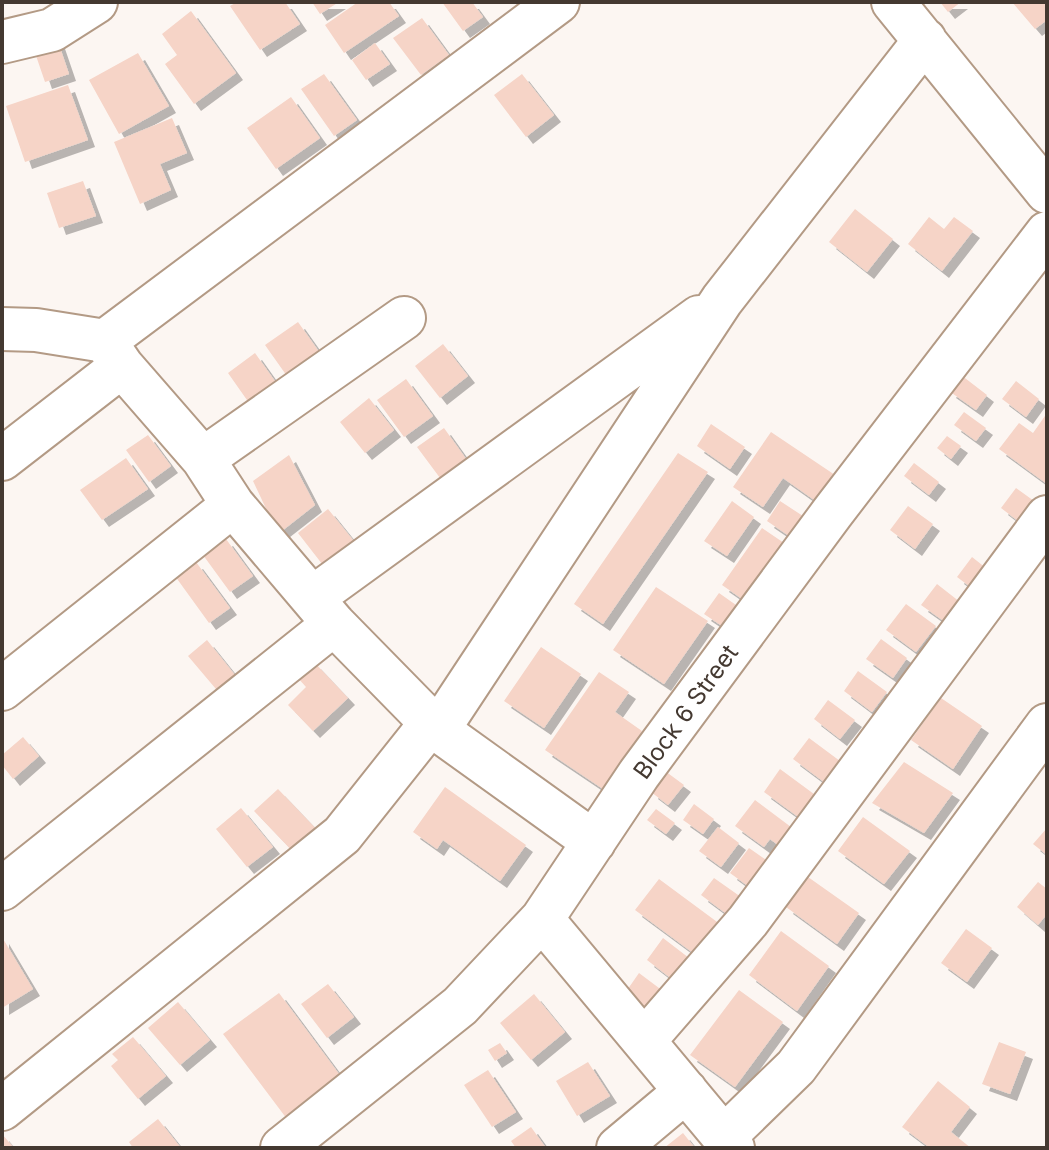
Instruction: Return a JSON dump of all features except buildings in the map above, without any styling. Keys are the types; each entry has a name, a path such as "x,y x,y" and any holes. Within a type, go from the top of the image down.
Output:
{"street":[{"path":"2,42 52,30 96,2"},
{"path":"2,459 113,353 558,2"},
{"path":"893,2 1047,192"},
{"path":"2,1109 342,835 435,726 722,300 925,40"},
{"name":"Block 6 Street","path":"282,1148 460,1006 542,919 639,774 832,513 1047,233"},
{"path":"2,889 323,611 722,300"},
{"path":"203,459 404,318"},
{"path":"2,329 36,330 113,353 203,459 233,505 323,611 435,726 594,842"},
{"path":"2,689 233,505"},
{"path":"644,1041 748,921 1047,517"},
{"path":"542,919 728,1142 796,1067 1047,725"},
{"path":"618,1148 686,1091"}]}
